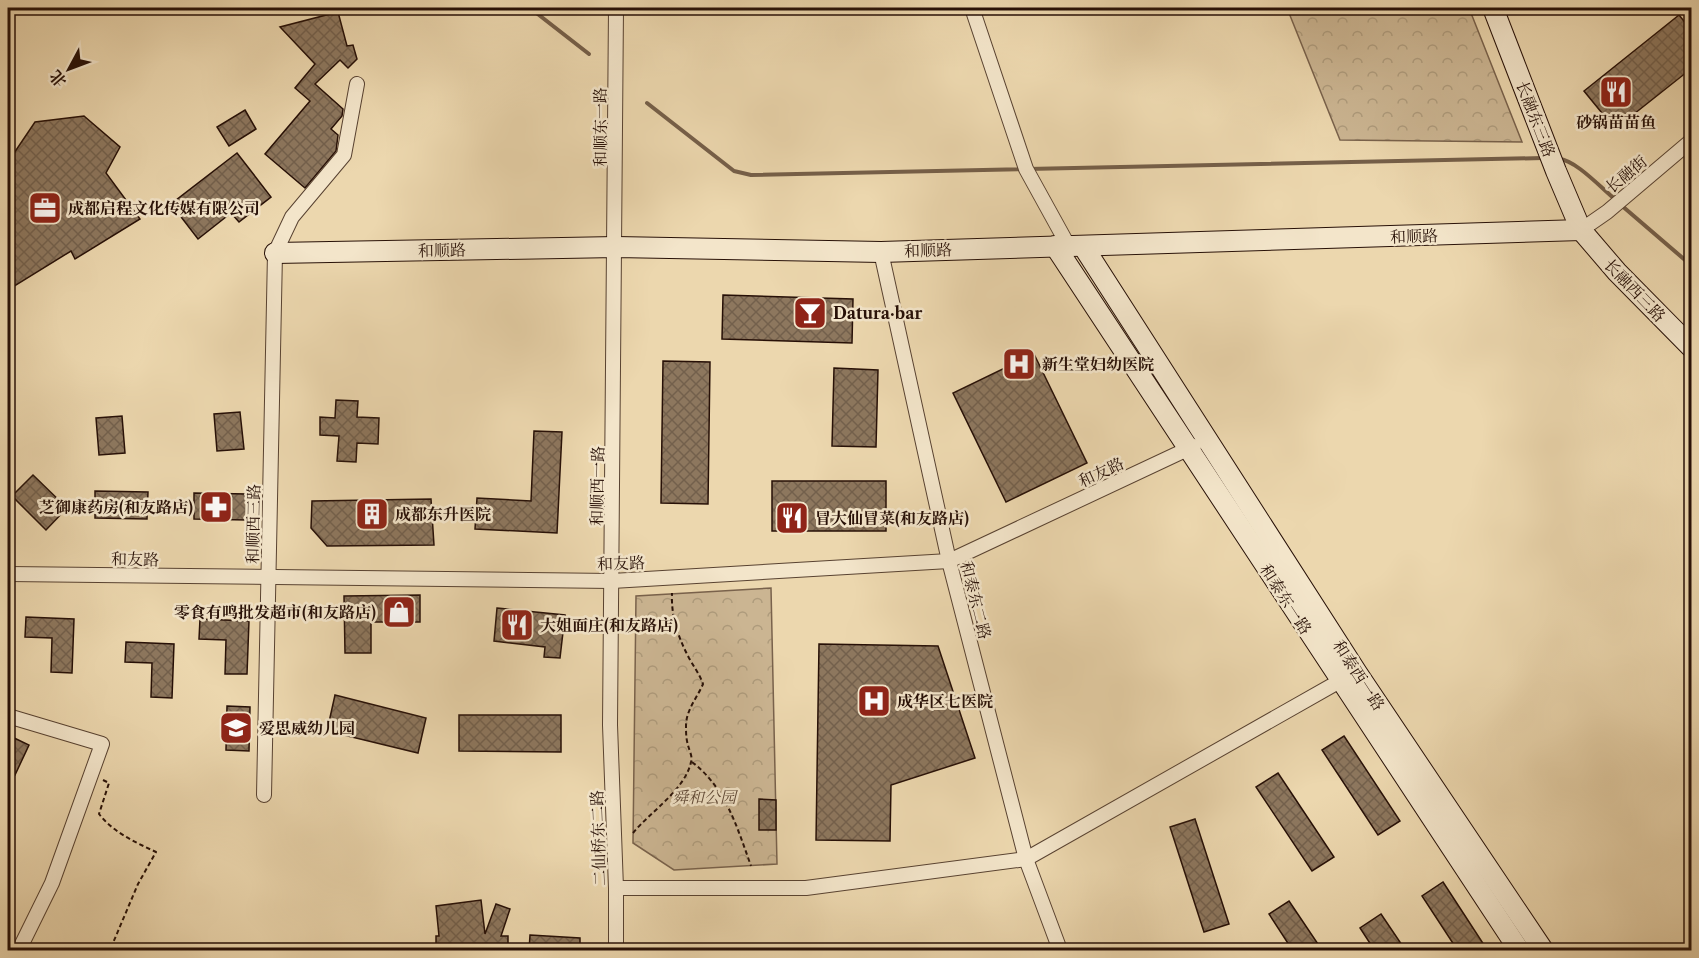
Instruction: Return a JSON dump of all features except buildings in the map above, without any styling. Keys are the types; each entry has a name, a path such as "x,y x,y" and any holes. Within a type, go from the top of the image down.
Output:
{"street":[{"name":"和顺东一路","path":"616,8 616,247"},
{"path":"972,8 1026,169 1069,246"},
{"name":"长融东三路","path":"1493,8 1581,230"},
{"path":"275,253 292,217 344,155 357,84"},
{"name":"长融街","path":"1581,230 1607,212 1692,140"},
{"name":"和顺路","path":"275,253 616,247 881,252 1581,230"},
{"name":"长融西三路","path":"1581,230 1617,272 1692,348"},
{"name":"和泰西一路","path":"1069,246 1206,438 1349,676 1543,951"},
{"name":"和泰东一路","path":"1069,246 1188,450 1349,676 1518,951"},
{"name":"和顺西一路","path":"610,724 616,247"},
{"name":"和泰东二路","path":"881,252 949,561 1026,859 1060,951"},
{"name":"和顺西三路","path":"264,795 275,253"},
{"name":"和友路","path":"8,574 612,581 949,561 1188,450 1206,438"},
{"path":"616,888 806,888 1026,859 1349,676"},
{"path":"8,716 102,744 52,883 19,951"},
{"name":"二仙桥东二路","path":"610,724 616,951"}],"path":[{"path":"633,833 666,801 687,774 692,762 686,723 703,684 676,630 671,609 672,594"},
{"path":"692,762 703,771 728,805 751,866"},
{"path":"91,774 109,783 99,814 108,825 125,837 156,852 138,884 110,951"}],"green space":[{"path":"1287,8 1469,8 1522,142 1340,140"},
{"name":"舜和公园","path":"771,588 777,864 674,870 633,843 636,596"}],"waterway":[{"path":"530,8 589,54"},
{"path":"647,103 734,171 751,175 1543,158"},
{"path":"1559,159 1573,164 1616,200"},
{"path":"1621,205 1692,266"}],"place":[{"name":"砂锅苗苗鱼","path":"1616,92"},
{"name":"成都启程文化传媒有限公司","path":"45,208"},
{"name":"Datura·bar","path":"810,313"},
{"name":"新生堂妇幼医院","path":"1019,364"},
{"name":"芝御康药房(和友路店)","path":"216,507"},
{"name":"成都东升医院","path":"372,514"},
{"name":"冒大仙冒菜(和友路店)","path":"792,518"},
{"name":"零食有鸣批发超市(和友路店)","path":"399,612"},
{"name":"大姐面庄(和友路店)","path":"517,625"},
{"name":"成华区七医院","path":"874,701"},
{"name":"爱思威幼儿园","path":"236,728"}]}
